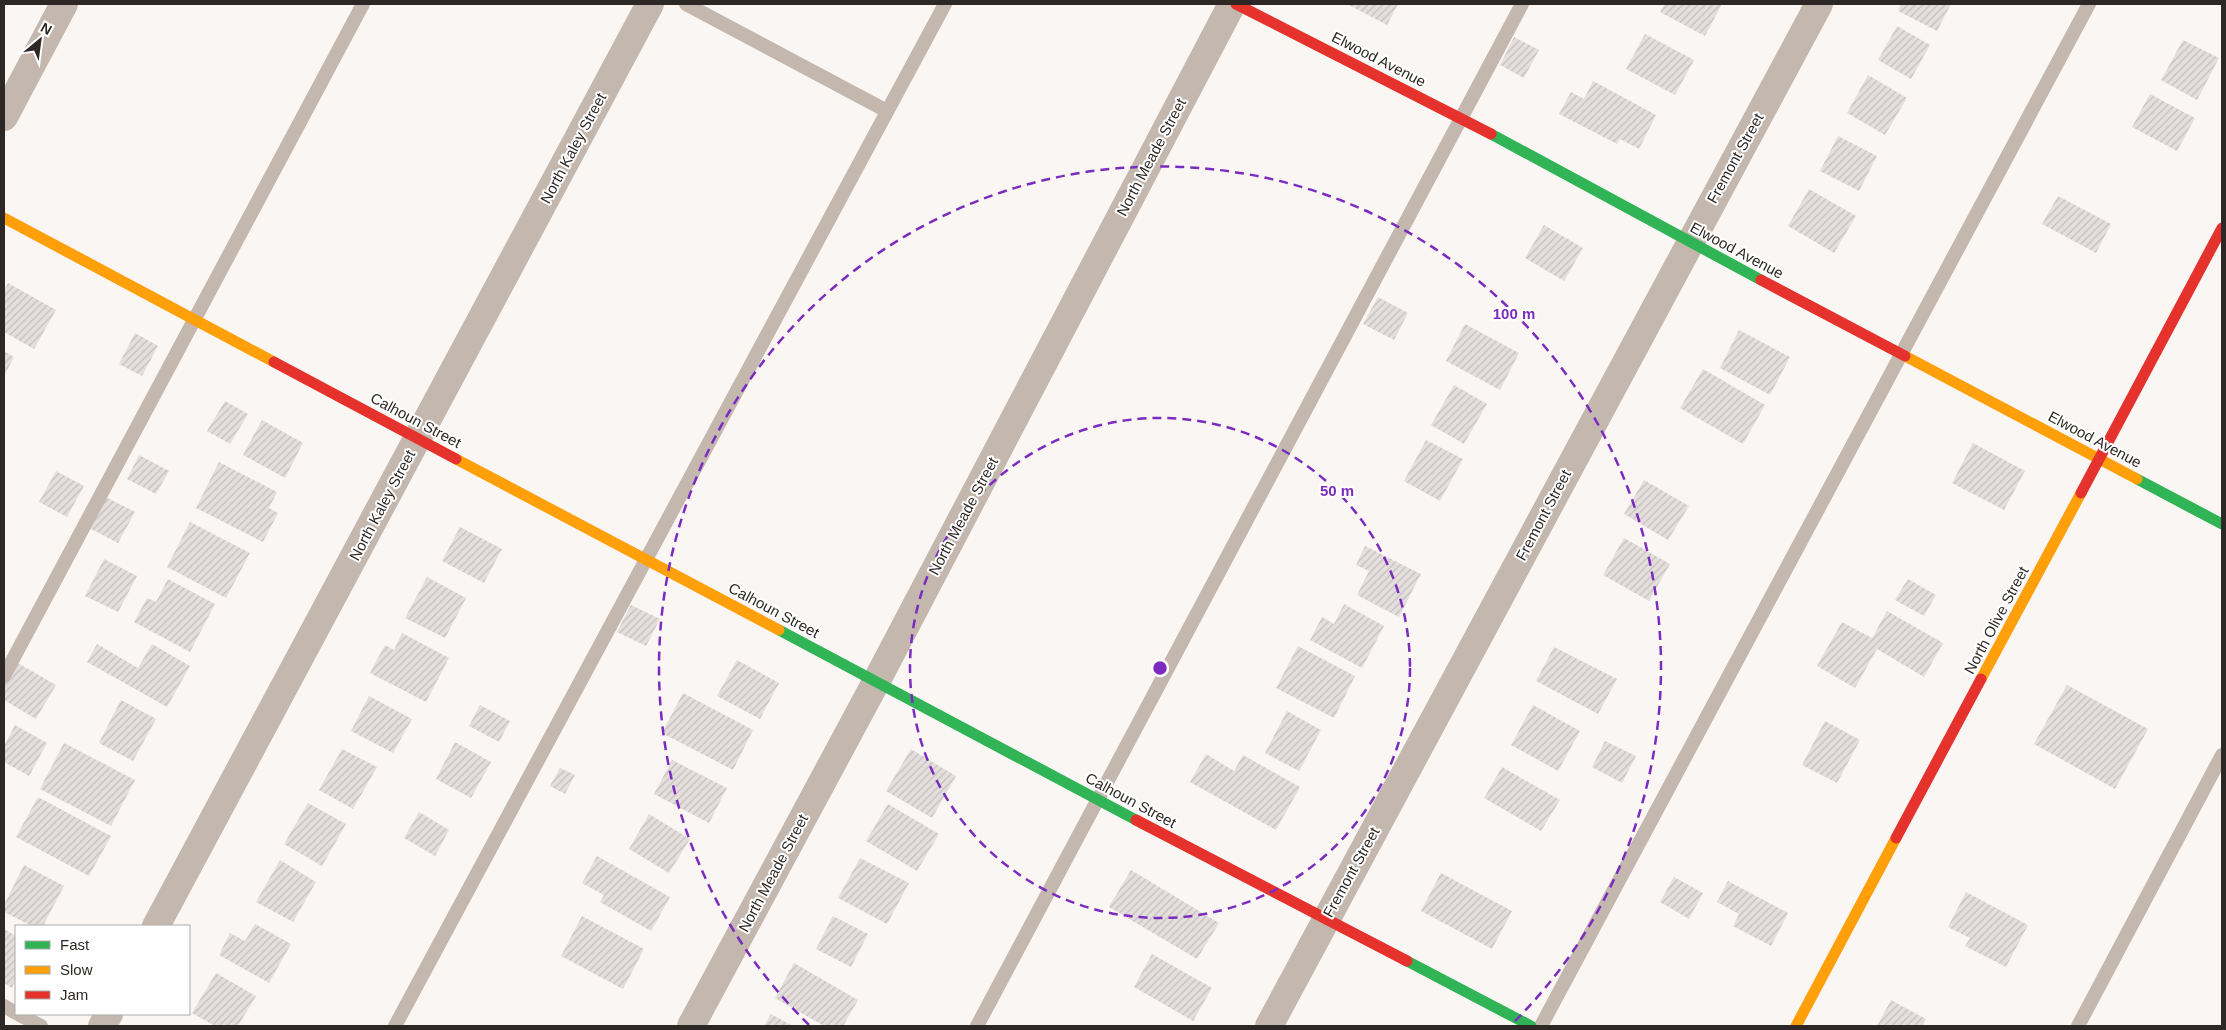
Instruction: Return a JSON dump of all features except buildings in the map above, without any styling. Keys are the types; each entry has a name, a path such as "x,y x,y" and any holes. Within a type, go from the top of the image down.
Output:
{"street":[{"path":"4,117 64,4"},
{"name":"North Kaley Street","path":"157,925 650,4"},
{"name":"North Meade Street","path":"691,1026 876,682 1232,4"},
{"name":"Elwood Avenue","path":"1236,4 1462,118 1689,242 2222,524"},
{"name":"Fremont Street","path":"1269,1026 1689,242 1819,4"},
{"name":"Calhoun Street","path":"4,218 1098,800 1531,1026"},
{"name":"North Olive Street","path":"1796,1026 2222,228"},
{"path":"102,1026 108,1015"}],"lane":[{"path":"4,676 363,4"},
{"path":"686,4 887,111"},
{"path":"395,1026 945,4"},
{"path":"977,1026 1522,4"},
{"path":"1541,1026 2089,4"},
{"path":"2078,1026 2222,755"},
{"path":"21,1015 41,1026"}],"traffic: fast":[{"path":"1491,134 1761,280"},
{"path":"2137,479 2222,524"},
{"path":"779,630 1136,820"},
{"path":"1407,961 1531,1026"}],"traffic: slow":[{"path":"4,218 274,362"},
{"path":"1905,356 2137,479"},
{"path":"456,459 779,630"},
{"path":"1981,679 2081,493"},
{"path":"1796,1026 1896,838"}],"traffic: jam":[{"path":"1236,4 1491,134"},
{"path":"2081,493 2222,228"},
{"path":"1761,280 1905,356"},
{"path":"274,362 456,459"},
{"path":"1896,838 1981,679"},
{"path":"1136,820 1407,961"}]}
